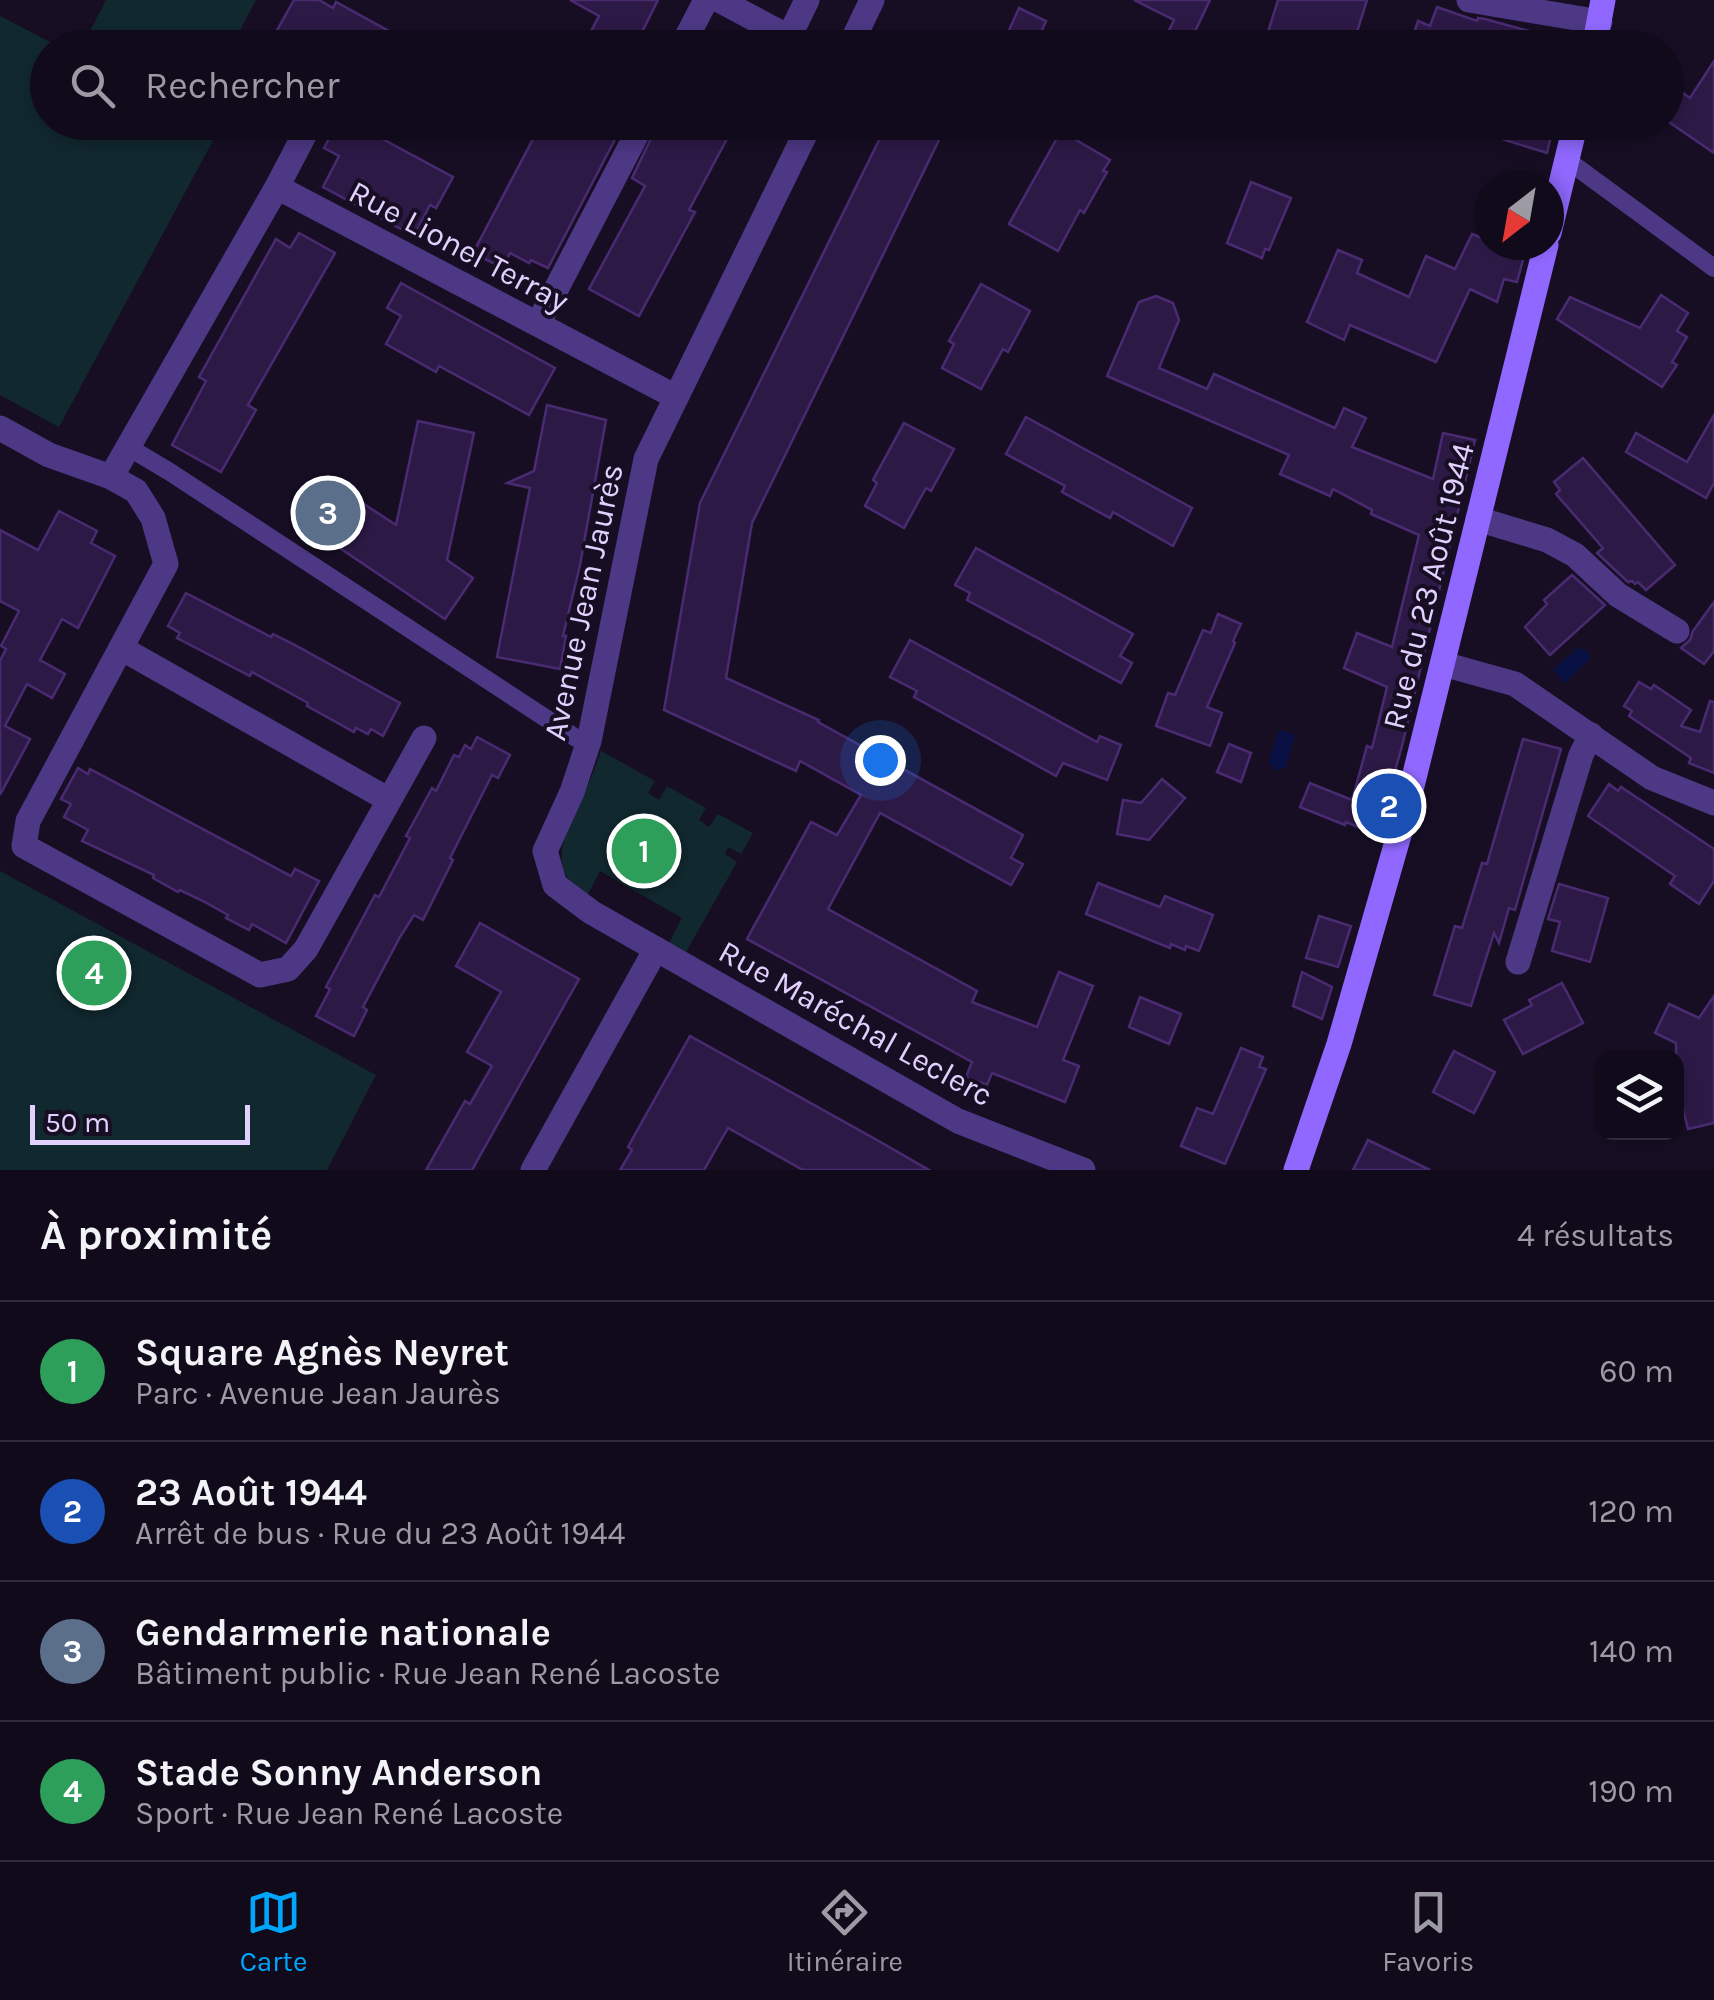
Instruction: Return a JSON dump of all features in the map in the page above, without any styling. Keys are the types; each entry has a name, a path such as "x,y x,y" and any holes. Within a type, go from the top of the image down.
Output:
{"main road":[{"path":"1564,172 1572,140"},
{"name":"Rue du 23 Août 1944","path":"1296,1170 1339,1044 1405,814 1542,260"}],"street":[{"path":"691,30 706,0"},
{"path":"719,0 776,30"},
{"path":"801,30 806,0"},
{"path":"857,30 872,0"},
{"path":"1469,0 1599,23"},
{"path":"110,477 302,140"},
{"path":"538,324 633,140"},
{"name":"Avenue Jean Jaurès","path":"656,948 590,912 554,885 545,852 590,741 646,459 803,140"},
{"name":"Rue Lionel Terray","path":"277,187 676,397"},
{"path":"0,428 48,455 110,477 136,491 153,518 166,564 28,821 24,846 260,975 288,968 306,949 424,738"},
{"path":"1478,519 1546,540 1575,555 1618,595 1677,631"},
{"path":"121,648 389,800"},
{"path":"1443,664 1515,684 1652,778 1714,803"},
{"path":"1518,962 1580,755 1591,735"},
{"path":"533,1170 656,948"},
{"name":"Rue Maréchal Leclerc","path":"656,948 958,1121 1083,1170"}],"lane":[{"path":"1567,160 1714,268"},
{"path":"128,447 576,738 590,741"}],"shaded area":[{"path":"106,0 256,0 240,30 91,30"},
{"path":"0,16 30,32 30,140 213,140 59,427 0,395"},
{"path":"1578,648 1588,651 1590,659 1565,683 1553,670"},
{"path":"1279,730 1295,735 1285,769 1275,771 1268,764"},
{"path":"601,751 655,781 648,793 659,800 667,786 706,808 699,820 709,827 718,814 753,833 741,854 728,847 725,854 737,862 686,952 669,943 682,918 600,871 587,896 565,873 562,859 567,831"},
{"path":"0,871 376,1075 327,1170 0,1170"}],"building":[{"path":"294,0 319,0 333,8 336,2 387,30 277,30"},
{"path":"570,0 658,0 643,30 592,30 599,16"},
{"path":"1134,0 1210,0 1196,30 1169,30 1174,20"},
{"path":"1278,0 1367,0 1358,30 1269,30"},
{"path":"1437,7 1477,21 1485,19 1525,30 1415,30 1418,21 1430,26"},
{"path":"1019,8 1046,21 1042,30 1009,30"},
{"path":"1714,61 1714,153 1684,132 1684,94 1690,98"},
{"path":"328,140 384,140 453,177 436,208 430,205 414,236 323,187 339,156 324,148"},
{"path":"533,140 615,140 548,268 510,253 503,268 473,253"},
{"path":"650,140 726,140 689,210 695,212 639,316 589,289 645,186 632,178"},
{"path":"879,140 939,140 752,523 726,678 819,720 1023,835 1011,858 1023,864 1011,885 880,813 828,909 977,991 972,1002 1037,1027 1059,972 1093,986 1063,1060 1079,1066 1065,1102 992,1073 987,1085 966,1077 972,1062 747,939 811,822 837,835 861,795 800,761 796,771 664,710 700,503"},
{"path":"1056,140 1076,140 1110,160 1084,213 1080,210 1058,251 1009,224"},
{"path":"1505,140 1550,140 1547,153"},
{"path":"1251,182 1291,198 1262,258 1227,243"},
{"path":"299,233 335,253 248,405 256,410 221,472 172,445 206,381 199,377 276,239 290,248"},
{"path":"1472,234 1474,260 1523,260 1517,282 1504,279 1497,302 1470,289 1436,362 1350,325 1344,340 1307,322 1338,250 1362,260 1357,273 1409,297 1426,256 1455,269"},
{"path":"401,283 555,368 529,415 439,366 436,372 386,344 401,316 387,308"},
{"path":"981,284 1030,311 1008,352 1003,349 981,389 942,368 954,344 949,341"},
{"path":"1661,295 1688,313 1677,331 1687,337 1672,362 1677,365 1662,387 1557,319 1570,297 1640,328"},
{"path":"1156,296 1173,303 1179,320 1159,368 1207,389 1214,374 1335,428 1344,408 1366,418 1352,447 1433,479 1443,433 1475,440 1377,835 1300,807 1310,783 1352,800 1367,746 1372,748 1387,687 1344,668 1357,633 1392,647 1419,535 1371,514 1372,510 1333,489 1330,496 1280,474 1289,455 1107,376 1139,302"},
{"path":"547,405 606,420 563,636 560,669 497,657 530,488 507,483 534,471"},
{"path":"1714,415 1714,483 1706,498 1626,452 1636,433 1687,462"},
{"path":"1026,417 1192,508 1173,546 1113,512 1110,518 1062,492 1065,486 1006,454"},
{"path":"418,421 474,433 447,560 473,578 445,619 305,521 327,488 337,495 341,489 396,525"},
{"path":"904,423 954,449 931,491 926,488 904,528 865,506 877,483 873,480"},
{"path":"1583,458 1675,565 1646,590 1638,582 1628,582 1597,553 1603,548 1556,494 1560,490 1554,482"},
{"path":"59,511 97,531 91,543 115,556 78,628 62,619 40,660 65,674 52,698 27,684 5,726 30,739 0,795 0,661 6,649 1,646 19,611 0,601 0,530 38,550"},
{"path":"976,548 1133,634 1120,656 1132,663 1121,683 967,600 970,593 955,585"},
{"path":"1572,575 1605,605 1550,655 1525,627 1547,604 1544,600"},
{"path":"186,593 271,637 273,634 295,645 400,703 383,736 371,729 368,734 356,728 354,732 252,672 250,676 177,638 180,633 168,626"},
{"path":"1714,602 1714,651 1704,664 1681,648"},
{"path":"1218,614 1241,624 1207,707 1222,713 1210,746 1156,726 1168,693 1175,695 1203,630 1211,633"},
{"path":"910,640 1097,742 1100,736 1121,745 1107,780 1063,763 1056,776 914,697 917,691 890,677"},
{"path":"1639,682 1651,689 1654,685 1691,710 1681,726 1700,732 1710,701 1714,702 1714,773 1689,763 1691,758 1629,716 1632,711 1624,706"},
{"path":"477,737 510,755 498,778 492,775 423,920 414,915 400,937 363,1007 367,1010 354,1036 316,1016 330,989 326,987 375,895 379,897 432,788 436,791 454,755 459,757 465,745 471,749"},
{"path":"1523,739 1561,749 1515,910 1509,908 1499,943 1494,933 1471,1006 1434,995 1455,926 1462,928 1482,863 1487,864"},
{"path":"1229,744 1251,753 1241,782 1217,772"},
{"path":"78,768 88,774 90,769 291,876 295,869 319,881 286,943 252,924 249,930 203,901 178,892 153,878 154,875 82,841 88,830 64,817 71,804 61,799"},
{"path":"1162,779 1185,798 1149,840 1117,834 1123,800 1141,803"},
{"path":"1609,784 1618,791 1621,787 1714,849 1714,881 1699,904 1670,884 1675,876 1588,816"},
{"path":"1098,883 1160,907 1165,896 1213,915 1199,951 1171,944 1170,948 1086,914"},
{"path":"1559,884 1608,898 1590,962 1552,951 1560,922 1548,919"},
{"path":"1319,916 1351,926 1338,967 1306,958"},
{"path":"480,923 579,979 472,1170 426,1170 465,1101 470,1104 492,1066 467,1052 501,992 456,966"},
{"path":"1302,972 1332,987 1322,1019 1293,1006"},
{"path":"1562,983 1583,1023 1523,1054 1504,1020 1532,1005 1529,1000"},
{"path":"1714,996 1714,1123 1688,1129 1684,1113 1684,1050 1676,1050 1676,1043 1655,1033 1669,1004 1699,1018"},
{"path":"1140,997 1181,1014 1169,1044 1129,1027"},
{"path":"690,1036 929,1170 803,1170 728,1128 704,1170 620,1170 632,1150 628,1147"},
{"path":"1241,1048 1263,1057 1259,1067 1266,1069 1225,1164 1181,1146 1197,1108 1213,1114"},
{"path":"1454,1051 1495,1072 1474,1113 1433,1092"},
{"path":"1368,1140 1430,1170 1353,1170"}],"place":[{"name":"Gendarmerie nationale","path":"328,513"},
{"name":"23 Août 1944","path":"1389,806"},
{"name":"Square Agnès Neyret","path":"644,851"},
{"name":"Stade Sonny Anderson","path":"94,973"}]}
